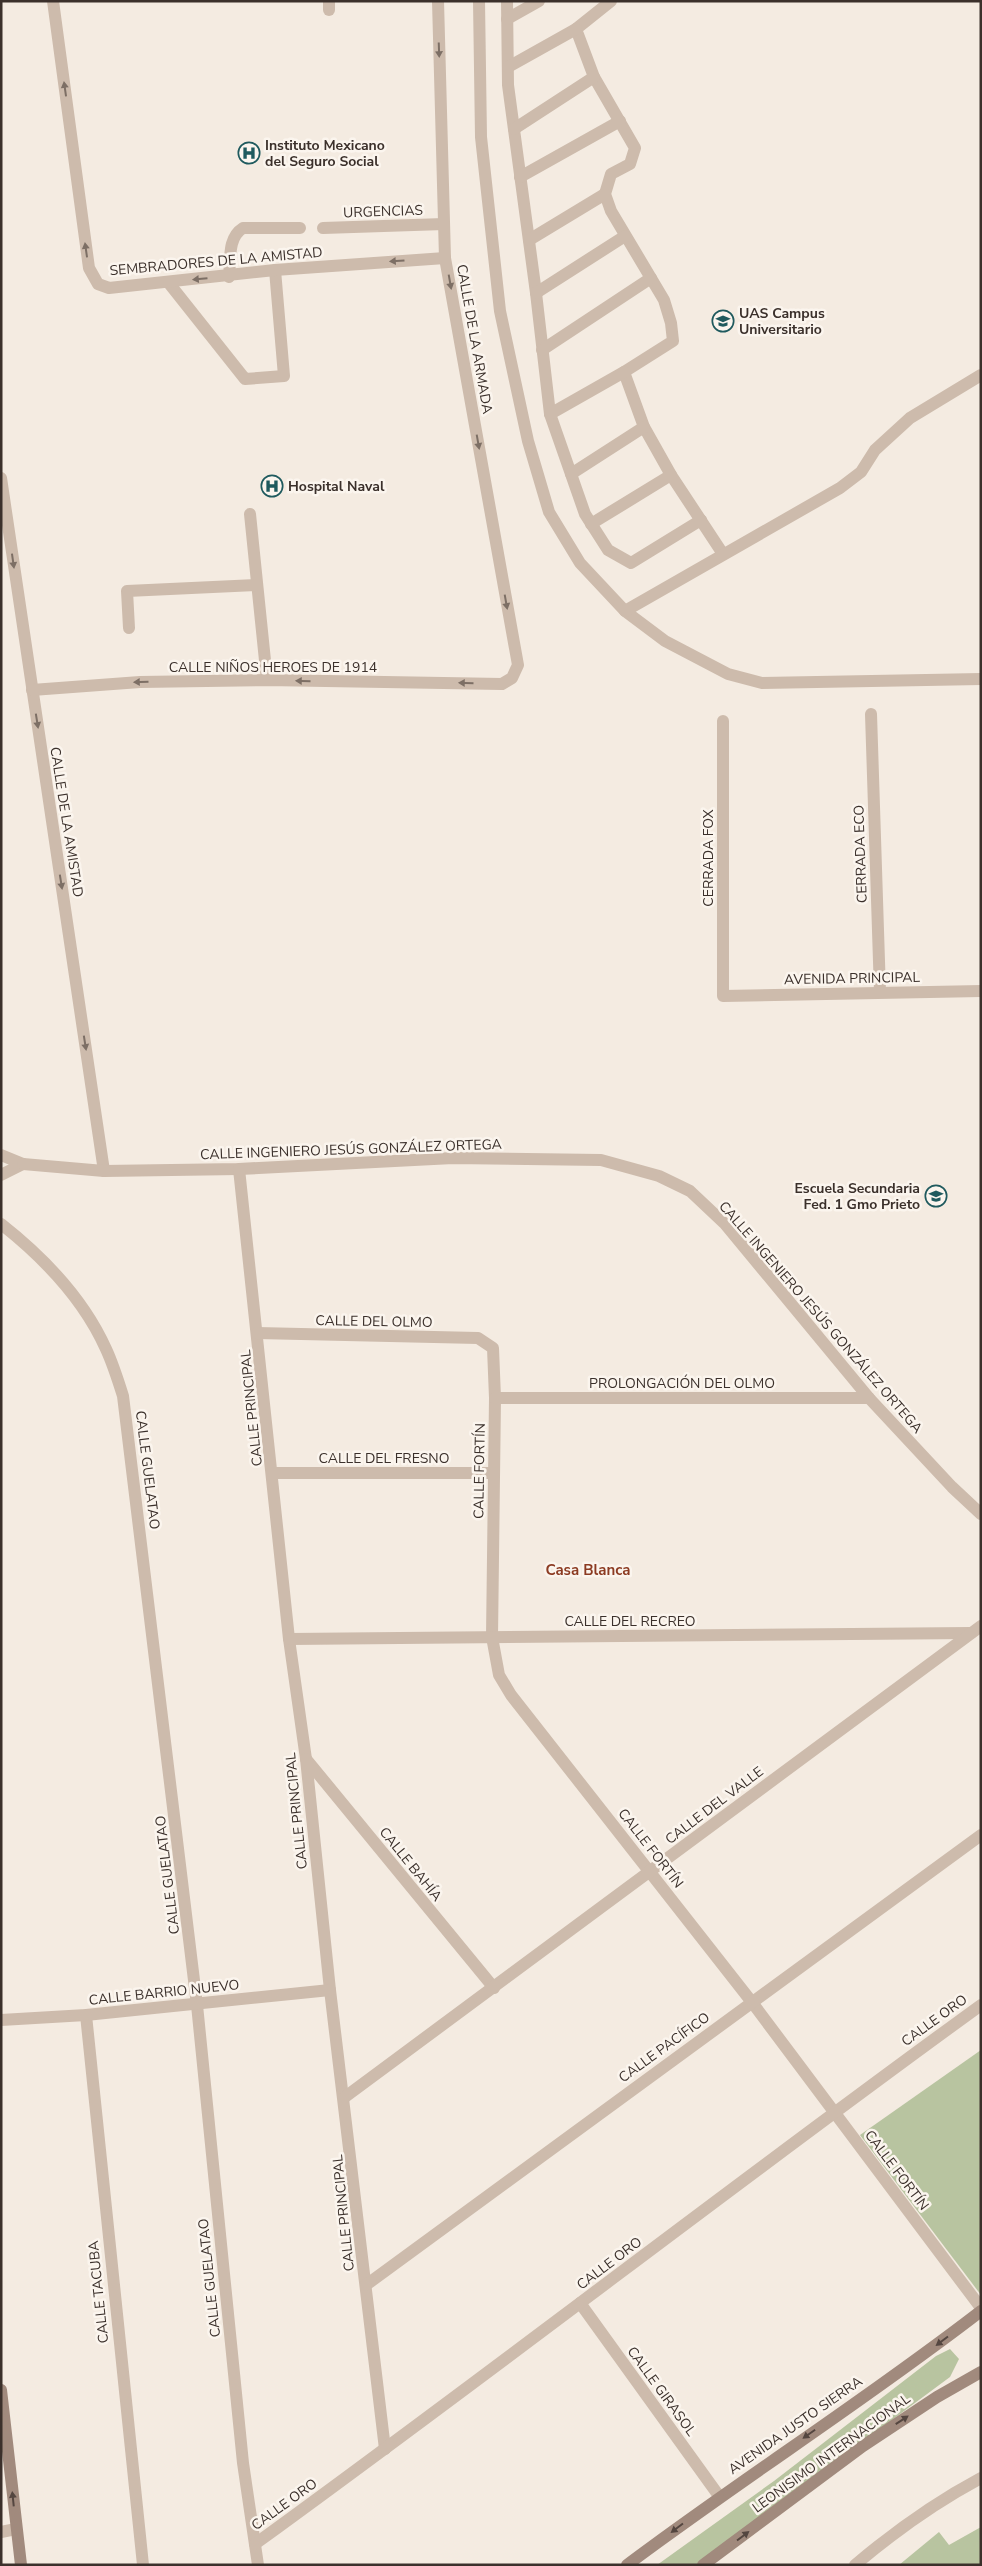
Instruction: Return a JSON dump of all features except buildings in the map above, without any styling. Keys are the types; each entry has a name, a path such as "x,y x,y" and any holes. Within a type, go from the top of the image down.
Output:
{"street":[{"name":"SEMBRADORES DE LA AMISTAD","path":"53,1 89,268 98,284 109,288 275,270 445,258"},
{"name":"CALLE DE LA ARMADA","path":"438,1 445,258 518,665 512,678"},
{"path":"479,1 481,137 499,301 528,440 549,512 580,563 625,611 665,641 728,674 762,683 981,679"},
{"path":"507,1 508,67 514,129 550,414 585,514 608,550 631,563 701,520"},
{"path":"508,19 539,1"},
{"path":"508,67 576,29 611,1"},
{"path":"550,414 624,372 673,341 671,324 664,300 611,211 605,194 611,174 630,164 635,148 594,77 576,29"},
{"path":"514,129 594,77"},
{"path":"520,177 620,121"},
{"path":"529,240 605,194"},
{"name":"URGENCIAS","path":"323,228 444,224"},
{"path":"229,276 233,239 236,232 243,228 300,228"},
{"path":"536,293 625,236"},
{"path":"168,282 245,379 284,376 275,270"},
{"path":"542,350 651,278"},
{"path":"624,372 644,427 671,475 723,554"},
{"path":"625,611 847,482 861,472 875,450 910,418 981,375"},
{"path":"571,474 644,427"},
{"path":"592,524 671,475"},
{"name":"CALLE DE LA AMISTAD","path":"1,478 104,1170"},
{"path":"250,514 267,680"},
{"path":"129,628 127,591 257,585"},
{"name":"CALLE NIÑOS HEROES DE 1914","path":"32,690 140,682 267,680 502,684 512,678"},
{"name":"CERRADA ECO","path":"871,714 880,992"},
{"name":"CERRADA FOX","path":"723,721 723,996"},
{"name":"AVENIDA PRINCIPAL","path":"723,996 981,991"},
{"path":"1,1155 23,1164"},
{"name":"CALLE INGENIERO JESÚS GONZÁLEZ ORTEGA","path":"23,1164 104,1170 239,1169 453,1158 601,1160 659,1176 690,1191 725,1224 868,1398 952,1487 981,1514"},
{"path":"1,1175 23,1164"},
{"name":"CALLE PRINCIPAL","path":"239,1169 273,1473 289,1639 306,1759 330,1990 345,2097 386,2450"},
{"name":"CALLE GUELATAO","path":"1,1224 36,1253 78,1303 106,1348 123,1396 197,2005 243,2463 258,2565"},
{"name":"CALLE DEL OLMO","path":"257,1333 478,1338 488,1343"},
{"name":"CALLE FORTÍN","path":"488,1343 493,1348 495,1398 492,1637 499,1675 511,1695 650,1871 835,2111 981,2309"},
{"name":"PROLONGACIÓN DEL OLMO","path":"495,1398 868,1398"},
{"name":"CALLE DEL FRESNO","path":"273,1473 494,1472"},
{"name":"CALLE DEL RECREO","path":"289,1639 976,1630"},
{"name":"CALLE DEL VALLE","path":"345,2097 976,1630"},
{"name":"CALLE BAHÍA","path":"306,1759 494,1988"},
{"name":"CALLE PACÍFICO","path":"366,2285 751,2001 981,1835"},
{"name":"CALLE BARRIO NUEVO","path":"1,2020 86,2015 197,2005 330,1990"},
{"name":"CALLE ORO","path":"255,2544 386,2450 835,2111 981,2005"},
{"name":"CALLE TACUBA","path":"86,2015 130,2462 143,2565"},
{"name":"CALLE GIRASOL","path":"580,2303 719,2496"},
{"name":"AVENIDA JUSTO SIERRA","path":"627,2565 719,2496 940,2342 981,2309"},
{"name":"LEONISIMO INTERNACIONAL","path":"703,2565 863,2446 937,2397 981,2372"},
{"path":"1,2390 21,2565"},
{"path":"855,2565 889,2536 981,2478"},
{"path":"1,2532 16,2529"}],"green space":[{"path":"981,2050 981,2295 860,2135"},
{"path":"950,2349 959,2359 950,2377 696,2565 657,2565 774,2481 936,2356"},
{"path":"981,2527 981,2565 899,2565 939,2532 949,2545"}],"place":[{"name":"Instituto Mexicano del Seguro Social","path":"249,153"},
{"name":"UAS Campus Universitario","path":"723,321"},
{"name":"Hospital Naval","path":"272,486"},
{"name":"Escuela Secundaria Fed. 1 Gmo Prieto","path":"936,1196"}],"district":[{"name":"Casa Blanca","path":"588,1570"}]}
